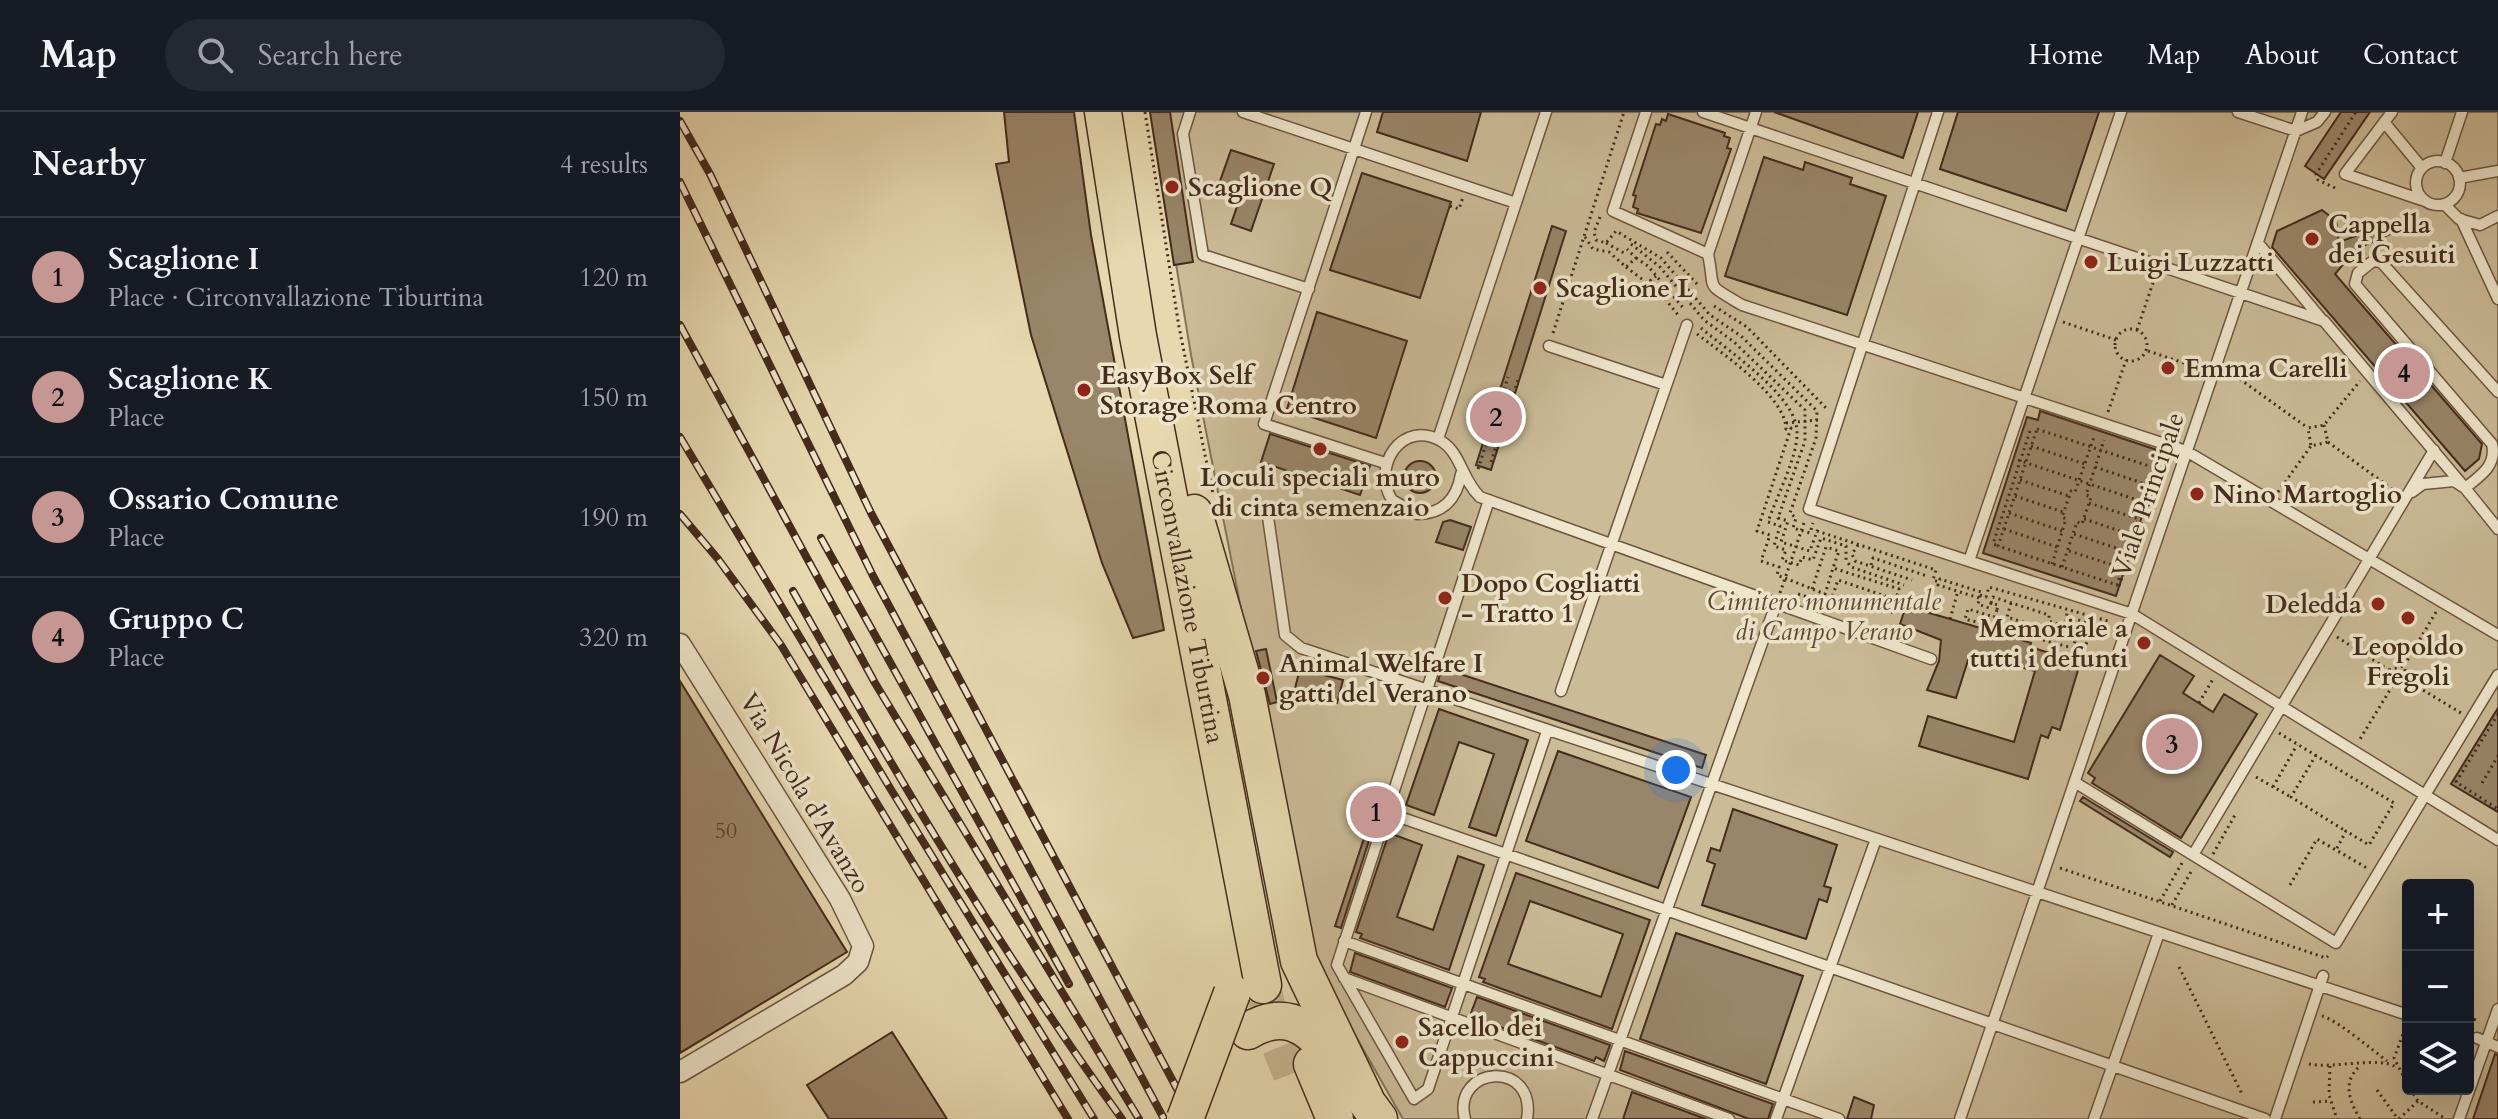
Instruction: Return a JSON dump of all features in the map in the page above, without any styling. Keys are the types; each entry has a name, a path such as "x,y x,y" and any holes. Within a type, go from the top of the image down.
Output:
{"highway":[{"name":"Circonvallazione Tiburtina","path":"1082,112 1190,737"},
{"name":"Circonvallazione Tiburtina","path":"1103,112 1128,280 1263,983"},
{"name":"Circonvallazione Tiburtina","path":"1124,112 1158,324 1194,513 1247,695 1263,983"},
{"path":"1185,586 1190,737 1230,934 1263,983 1372,1108"},
{"path":"1187,1119 1263,983"},
{"path":"1187,1119 1229,1051 1248,1031 1274,1022 1312,1032 1372,1108"},
{"path":"1310,1119 1302,1069 1335,1119"}],"street":[{"name":"Via Nicola d'Avanzo","path":"680,644 713,691 861,936 863,952 850,971 680,1072"}],"lane":[{"path":"1190,112 1183,134 1203,255 1309,289"},
{"path":"1243,112 1516,203"},
{"path":"1366,112 1264,424 1385,463"},
{"path":"1438,439 1546,112"},
{"path":"1646,112 1613,211 1708,254"},
{"path":"1703,112 1916,181 2240,296 2324,321"},
{"path":"1756,112 1708,254 1712,285 1742,305 2186,451 2498,635"},
{"path":"1938,112 1809,509 2132,614 2498,840"},
{"path":"1969,561 2121,112"},
{"path":"2238,112 2296,131 2317,122 2325,112"},
{"name":"Viale Principale","path":"1960,1119 2302,112"},
{"path":"2392,112 2345,174 2425,201 2444,204 2461,219 2498,299"},
{"path":"2445,163 2462,112"},
{"path":"2384,122 2422,168"},
{"path":"2425,201 2416,185 2422,168 2432,162 2445,163 2459,178 2458,191 2444,204"},
{"path":"2459,178 2498,171"},
{"path":"2461,219 2480,225 2498,216"},
{"path":"2258,243 2498,529"},
{"path":"2465,488 2491,463 2492,444 2355,284 2358,273 2373,261 2381,262 2498,392"},
{"path":"1561,691 1690,320"},
{"path":"1549,346 1666,385"},
{"path":"1484,499 1461,474 1454,453 1438,439 1428,436 1406,439 1390,453 1385,463 1384,482 1399,506 1427,514 1452,500 1484,499 1611,545 1778,598 1931,659"},
{"path":"2190,861 2434,450"},
{"path":"1452,500 1461,474"},
{"path":"2407,496 2423,484 2438,481 2454,481 2465,488"},
{"path":"1484,499 1427,692 1337,965 1414,1099 1428,1089 1547,731"},
{"path":"1267,510 1285,635 1301,648 2159,933 2322,981 2402,1013"},
{"path":"1592,1119 1778,598"},
{"path":"2076,783 2190,861 2336,943 2498,675"},
{"path":"1388,813 2265,1119"},
{"path":"1776,1119 1876,839"},
{"path":"2094,1119 2159,933"},
{"path":"1344,941 1839,1119"},
{"path":"1344,978 1729,1119"},
{"path":"2275,1119 2322,981"},
{"path":"2459,1119 2476,1038 2498,1009"},
{"path":"2476,1038 2498,1047"},
{"path":"1461,1117 1467,1093 1473,1085 1481,1079 1501,1075 1520,1085 1527,1095 1527,1119"}],"path":[{"path":"1557,318 1624,112"},
{"path":"2335,188 2318,180 2316,174 2356,112"},
{"path":"1585,233 1591,247 1609,252 1647,283 1656,276"},
{"path":"1606,243 1624,253 1632,242 1660,267 1704,320 1734,342 1805,410 1805,441 1778,518 1788,521 1781,542 1810,551 1817,531 1936,570 1933,580 1939,582 1940,579 1980,596 1986,597 1989,587 2067,612 2108,620"},
{"path":"1627,249 1656,276 1690,320 1732,351 1792,409 1796,438 1768,522 1780,526 1774,546 1786,550 1782,560 1799,565 1802,557 1813,560 1821,538 1846,546 1846,562"},
{"path":"1647,249 1674,271 1710,315 1741,336 1815,408 1818,420 1816,438 1790,513 1796,518 1793,528 1802,528 1810,533 1813,523 1896,549"},
{"path":"1626,267 1636,258"},
{"path":"1650,280 1654,285"},
{"path":"2137,330 2152,284"},
{"path":"2067,324 2116,340"},
{"path":"2137,330 2145,337 2147,350 2140,359 2126,360 2117,354 2116,340 2122,331 2137,330"},
{"path":"2147,350 2195,366"},
{"path":"2110,407 2126,360"},
{"path":"2235,376 2308,428 2311,446"},
{"path":"1491,462 1510,387 1508,377"},
{"path":"1479,466 1510,387 1518,380"},
{"path":"2308,428 2324,425 2356,385"},
{"path":"1786,423 1818,420"},
{"path":"2324,425 2328,442 2387,486"},
{"path":"1996,545 1993,544 2007,512 2031,428"},
{"path":"2028,445 2037,429 2155,468 2152,486"},
{"path":"2057,565 2057,547 2066,519 2062,517 2063,512 2071,491 2075,492 2095,433"},
{"path":"2054,574 2068,550 2077,522 2082,524 2084,519 2091,497 2086,495 2105,436"},
{"path":"2284,484 2311,446 2328,442"},
{"path":"2028,445 2085,464"},
{"path":"2005,456 2157,506"},
{"path":"2095,467 2152,486"},
{"path":"2001,529 1998,546 2117,585 2160,470 2157,469"},
{"path":"2017,479 2069,496"},
{"path":"2012,495 2063,512"},
{"path":"2089,503 2141,520"},
{"path":"2007,512 2062,531"},
{"path":"2084,519 2145,539"},
{"path":"1778,598 1802,528"},
{"path":"2001,529 2057,547"},
{"path":"2073,534 2130,553"},
{"path":"1858,545 1852,558 1912,580"},
{"path":"1812,590 1826,547 1839,551 1833,568"},
{"path":"2068,550 2125,569"},
{"path":"1870,566 1873,558 1927,576"},
{"path":"1835,562 1846,562 1854,568 1904,585"},
{"path":"2123,584 2125,569"},
{"path":"1795,593 1830,604 1838,580 1885,596 1881,608 1889,611"},
{"path":"1950,619 1959,589"},
{"path":"1980,596 1979,605 1989,608 1993,597 2049,615 2049,621 2060,625 2067,621 2067,612"},
{"path":"2389,670 2404,666 2442,602"},
{"path":"1991,603 1998,605 1994,617 1968,609 1965,619 2083,651 2095,625"},
{"path":"2011,603 2007,617 2061,633 2071,629 2075,619 2100,627 2102,621"},
{"path":"1997,610 2008,614"},
{"path":"2073,648 2079,628 2090,631"},
{"path":"2326,631 2389,670 2393,685"},
{"path":"2404,666 2408,681 2471,719"},
{"path":"2353,751 2393,685 2408,681"},
{"path":"2199,703 2210,685"},
{"path":"2498,714 2456,782 2498,809"},
{"path":"2244,770 2369,845 2394,803 2269,727"},
{"path":"2273,787 2298,744"},
{"path":"2291,797 2316,755"},
{"path":"2482,783 2498,756"},
{"path":"2224,860 2213,854 2242,803"},
{"path":"2336,850 2346,831"},
{"path":"2290,885 2317,839 2377,874"},
{"path":"2160,901 2190,861"},
{"path":"2172,905 2190,861"},
{"path":"2060,868 2326,958 2336,943"},
{"path":"2179,967 2235,1078"},
{"path":"2311,1012 2335,1020 2347,1034 2396,1067 2402,1076"},
{"path":"2474,1021 2478,1022"},
{"path":"2396,1067 2394,1054 2408,1023"},
{"path":"2301,1061 2330,1066 2390,1063"},
{"path":"2330,1066 2330,1101 2337,1119"},
{"path":"2360,1119 2351,1104 2348,1085 2361,1066"},
{"path":"2377,1090 2398,1119 2418,1101"},
{"path":"2414,1095 2418,1101 2446,1119"},
{"path":"2313,1102 2330,1101"}],"green space":[{"name":"Cimitero monumentale di Campo Verano","path":"1151,112 2498,112 2498,1119 1403,1119 1309,954 1191,355"}],"building":[{"name":"EasyBox Self Storage Roma Centro","path":"1004,112 1074,112 1091,235 1164,630 1133,638 1102,563 1031,335 996,164 1009,162"},
{"name":"Scaglione Q","path":"1150,112 1170,112 1193,262 1174,265"},
{"path":"1383,112 1481,112 1467,161 1377,132"},
{"path":"1774,112 1918,112 1903,158"},
{"path":"1958,112 2099,112 2066,211 1940,169"},
{"path":"2341,112 2370,112 2324,179 2305,166"},
{"path":"1668,114 1725,133 1724,136 1730,138 1727,148 1731,149 1701,233 1637,213 1638,209 1633,207 1636,196 1633,195 1656,124 1660,125 1662,119 1666,121"},
{"path":"1231,150 1274,164 1251,231 1231,224 1241,195 1218,187"},
{"path":"1764,157 1803,170 1805,162 1852,178 1850,184 1886,196 1847,315 1725,276"},
{"path":"1362,173 1451,202 1420,298 1330,270"},
{"path":"2322,210 2336,221 2339,242 2401,220 2404,228 2356,249 2335,274 2482,444 2479,459 2465,471 2272,247 2277,231"},
{"path":"1552,226 1566,231 1491,470 1476,465"},
{"path":"1317,312 1407,341 1376,438 1287,409"},
{"path":"2040,411 2163,452 2116,596 1983,553 2027,417 2038,420"},
{"path":"1270,434 1370,466 1360,495 1261,462"},
{"path":"1420,461 1431,466 1436,477 1431,488 1420,493 1409,488 1404,477 1409,466"},
{"path":"1450,520 1471,527 1463,550 1436,542 1443,522"},
{"path":"1906,606 2031,643 2030,647 2072,660 2070,668 2078,670 2060,730 2052,727 2048,738 2041,735 2028,779 1919,746 1928,716 2014,742 2035,671 1970,654 1956,698 1927,690 1939,661 1941,640 1900,624"},
{"path":"1266,649 1277,702 1270,704 1256,651"},
{"path":"2160,655 2194,676 2183,693 2213,712 2224,694 2257,714 2181,838 2092,783 2095,778 2088,773"},
{"path":"1442,668 1706,755 1702,768 1438,681"},
{"path":"1300,669 1343,680 1337,703 1294,692"},
{"path":"680,681 847,952 680,1053"},
{"path":"2498,708 2498,812 2451,784"},
{"path":"1439,709 1528,740 1496,836 1469,827 1494,754 1459,742 1434,815 1406,805"},
{"path":"1558,751 1691,797 1658,888 1526,841"},
{"path":"2083,797 2173,852 2170,857 2080,801"},
{"path":"1733,809 1837,845 1824,886 1831,888 1827,902 1819,899 1806,939 1702,905 1715,864 1707,861 1711,848 1720,851"},
{"path":"1368,826 1373,828 1341,928 1335,926"},
{"path":"1389,833 1422,845 1397,917 1433,930 1458,856 1484,865 1449,970 1360,938 1362,934 1356,932"},
{"path":"1516,873 1650,920 1612,1029 1483,982 1485,979 1479,977","holes":["1530,901 1623,934 1601,997 1508,964"]},
{"path":"1676,933 1803,976 1766,1084 1640,1039"},
{"path":"1355,953 1452,988 1445,1007 1350,972"},
{"path":"1477,997 1610,1045 1604,1061 1596,1057 1594,1061 1481,1020 1482,1016 1471,1013"},
{"path":"892,1032 947,1119 829,1119 807,1085"},
{"path":"1625,1051 1773,1104 1768,1119 1749,1119 1620,1070"},
{"path":"2495,1054 2498,1055 2498,1119 2473,1119"},
{"path":"1632,1092 1706,1119 1623,1119"},
{"path":"1854,1097 1874,1105 1871,1119 1847,1119"}],"tunnel":[{"path":"1265,995 1273,1030 1291,1074"}],"railway":[{"path":"680,121 710,174 871,513 1193,1119"},
{"path":"680,182 873,576 1164,1119"},
{"path":"680,325 875,683 1139,1119"},
{"path":"680,437 890,788 1094,1119"},
{"path":"680,514 718,559 781,645 1068,1119"},
{"path":"821,538 1069,984"},
{"path":"793,591 870,726 991,926 1122,1119"}],"place":[{"name":"Scaglione Q","path":"1172,187"},
{"name":"Cappella dei Gesuiti","path":"2312,239"},
{"name":"Luigi Luzzatti","path":"2091,262"},
{"name":"Scaglione L","path":"1540,288"},
{"name":"Emma Carelli","path":"2168,368"},
{"name":"Gruppo C","path":"2404,373"},
{"name":"EasyBox Self Storage Roma Centro","path":"1084,390"},
{"name":"Scaglione K","path":"1496,417"},
{"name":"Loculi speciali muro di cinta semenzaio","path":"1320,449"},
{"name":"Nino Martoglio","path":"2197,494"},
{"name":"Dopo Cogliatti - Tratto 1","path":"1445,598"},
{"name":"Deledda","path":"2378,604"},
{"name":"Leopoldo Fregoli","path":"2408,618"},
{"name":"Memoriale a tutti i defunti","path":"2144,643"},
{"name":"Animal Welfare I gatti del Verano","path":"1263,678"},
{"name":"Ossario Comune","path":"2172,744"},
{"name":"Scaglione I","path":"1376,812"},
{"name":"Sacello dei Cappuccini","path":"1402,1042"}]}
